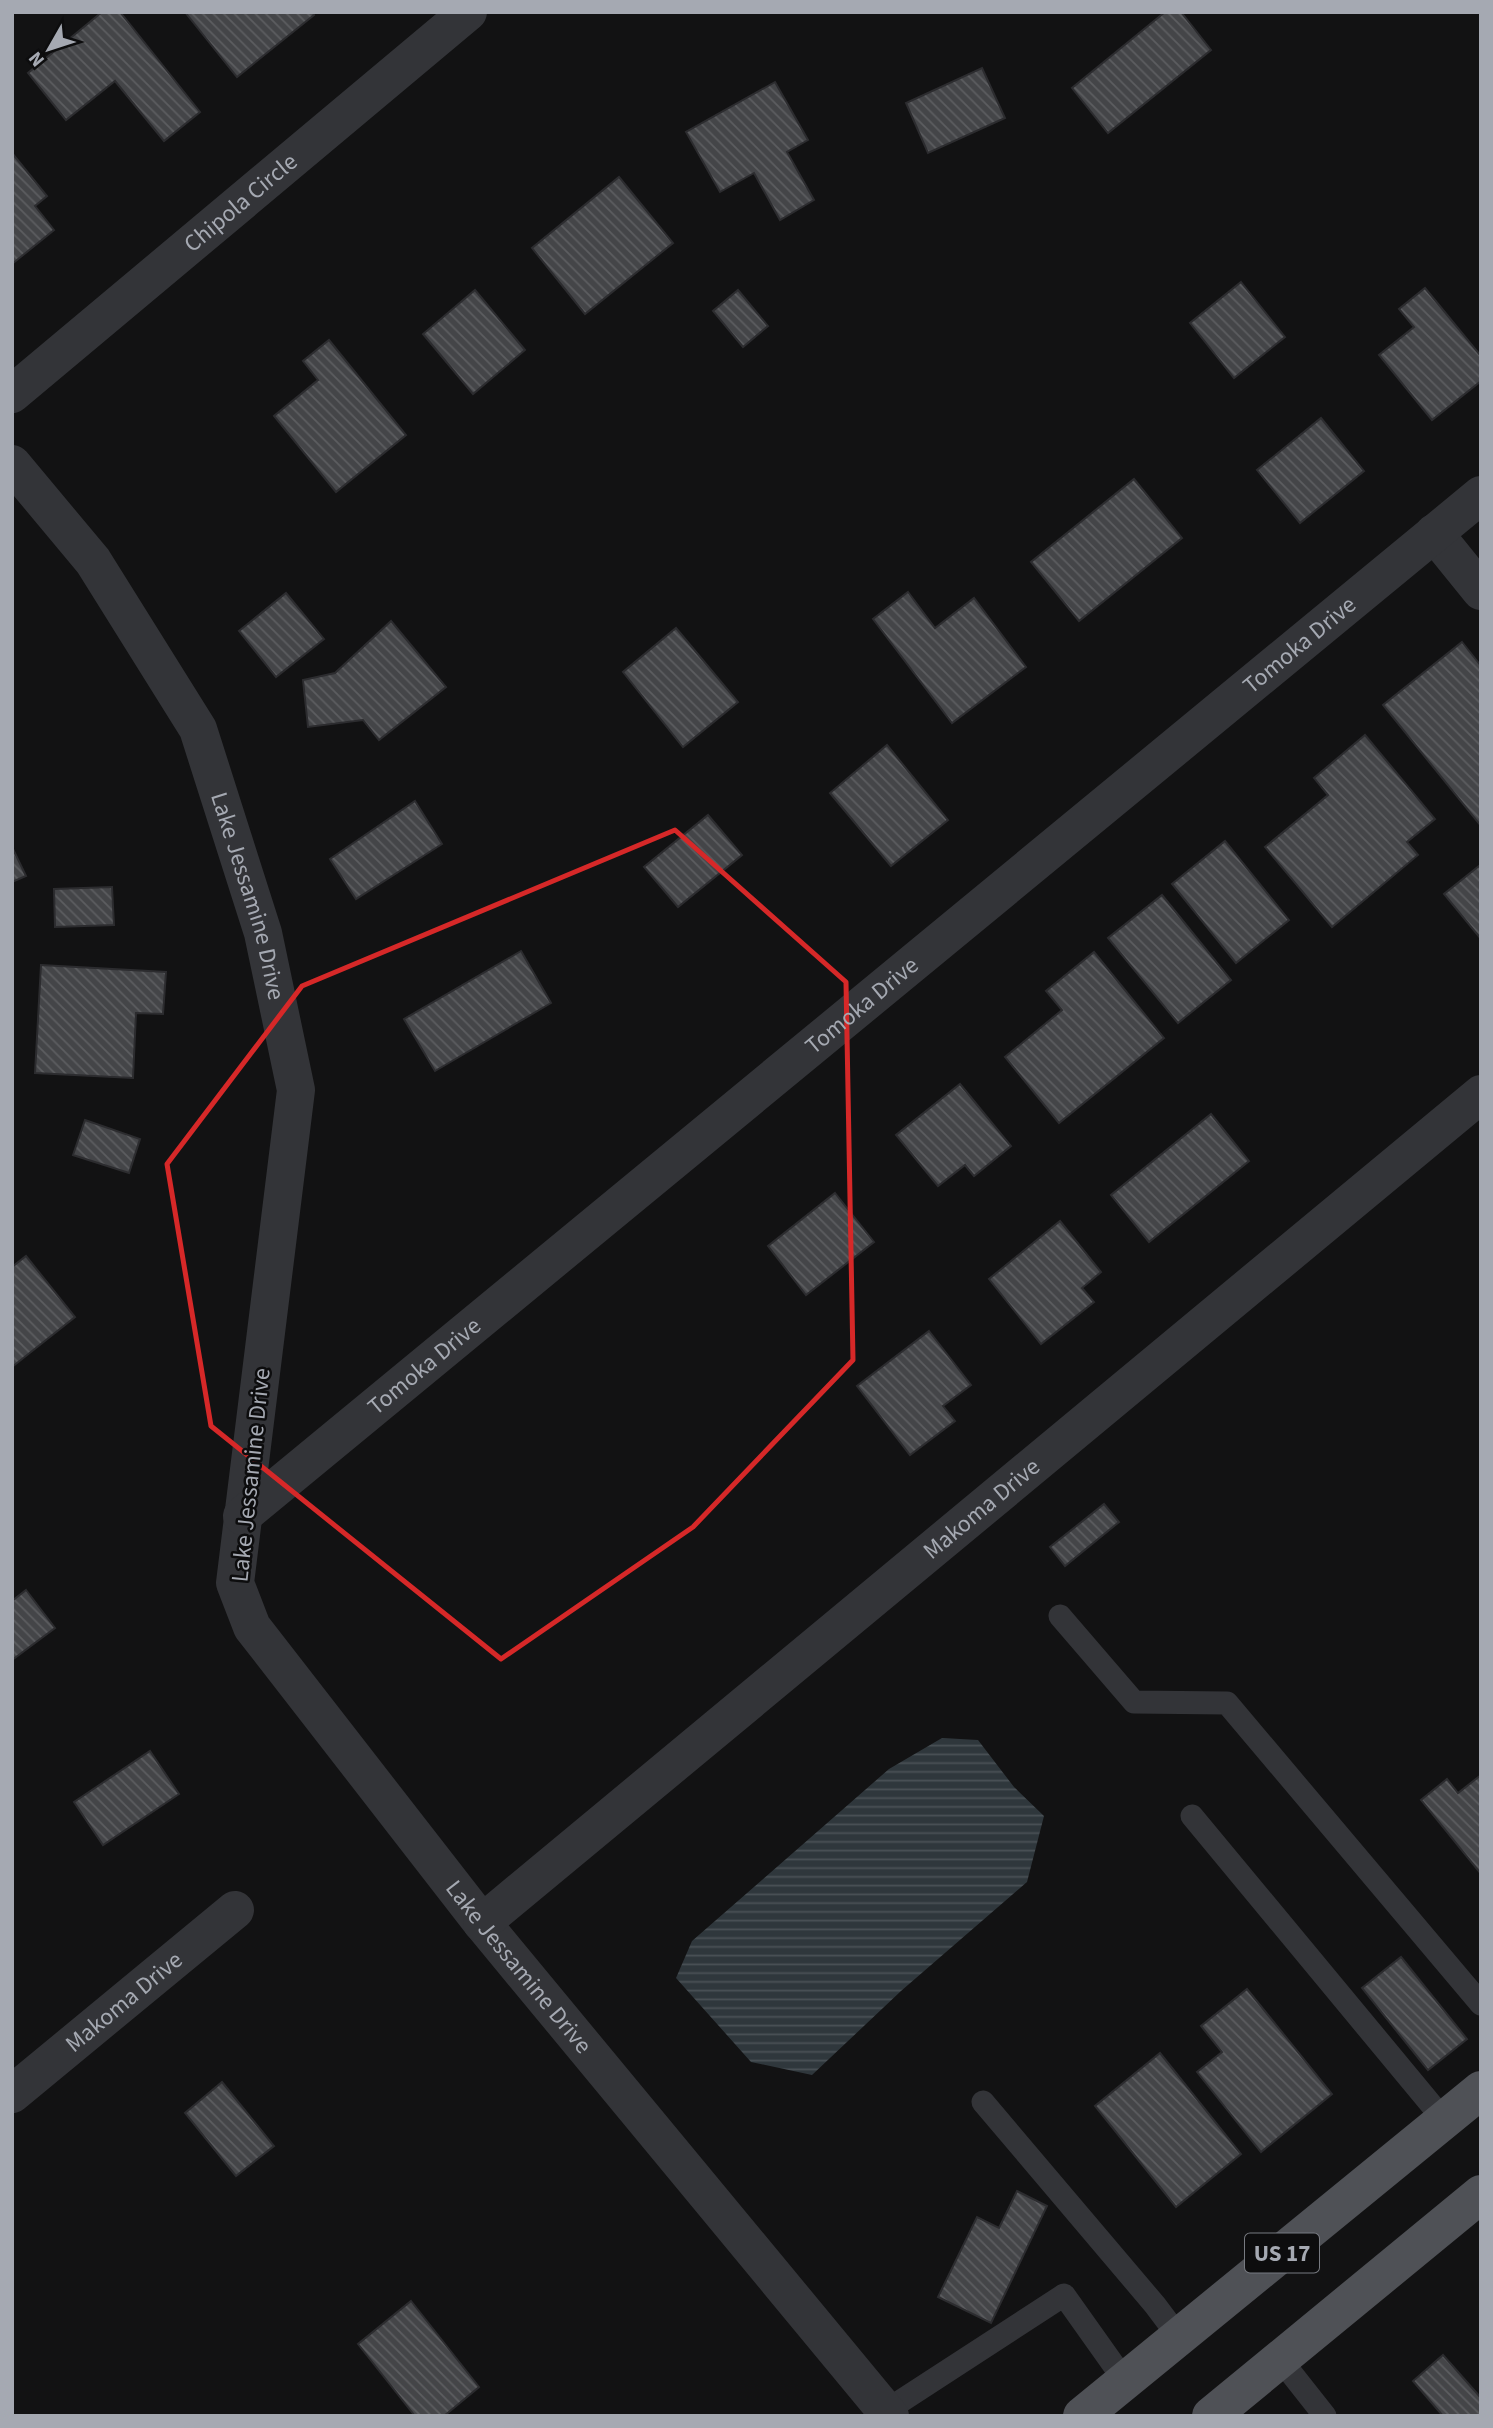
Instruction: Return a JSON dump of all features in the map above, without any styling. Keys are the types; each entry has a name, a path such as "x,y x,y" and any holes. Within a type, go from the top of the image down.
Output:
{"main road":[{"name":"US 17","path":"1082,2416 1481,2090"},
{"path":"1211,2416 1481,2194"}],"street":[{"name":"Chipola Circle","path":"12,394 468,12"},
{"name":"Lake Jessamine Drive","path":"12,464 93,561 198,729 263,933 296,1090 235,1583 252,1627 482,1923 885,2414"},
{"name":"Tomoka Drive","path":"243,1516 1481,495"},
{"path":"1434,533 1481,591"},
{"name":"Makoma Drive","path":"482,1923 1481,1094"},
{"name":"Makoma Drive","path":"12,2094 235,1910"}],"lane":[{"path":"1060,1616 1134,1702 1227,1703 1481,2004"},
{"path":"1192,1816 1444,2120"},
{"path":"984,2102 1156,2305 1179,2337"},
{"path":"885,2414 1064,2295 1125,2381"},
{"path":"1280,2359 1325,2416"}],"highlighted area":[{"path":"675,830 846,982 853,1360 693,1527 501,1659 211,1426 167,1164 302,986"}],"shaded area":[{"path":"942,1738 978,1740 1014,1787 1044,1816 1027,1882 901,1991 812,2075 751,2062 676,1978 692,1941 889,1769"}],"building":[{"path":"102,12 120,12 200,112 164,141 115,81 66,120 28,73"},
{"path":"185,12 312,12 314,15 237,77"},
{"path":"1165,12 1181,12 1211,50 1108,133 1072,88"},
{"path":"982,68 1005,118 928,153 906,103"},
{"path":"775,82 808,140 787,152 814,200 780,220 754,173 720,192 686,132"},
{"path":"12,153 47,196 35,206 54,230 12,264"},
{"path":"619,177 673,243 585,314 532,248"},
{"path":"1241,282 1285,337 1234,378 1190,323"},
{"path":"1425,288 1481,356 1481,381 1432,420 1379,355 1414,327 1399,309"},
{"path":"475,290 525,350 473,394 423,334"},
{"path":"738,290 768,326 743,347 713,311"},
{"path":"329,340 406,435 336,492 274,416 318,380 303,361"},
{"path":"1321,418 1364,471 1300,523 1257,470"},
{"path":"1134,479 1182,538 1079,621 1031,562"},
{"path":"908,592 935,628 974,598 1026,667 952,723 873,619"},
{"path":"286,593 324,639 276,677 239,631"},
{"path":"391,621 446,687 379,740 363,720 308,727 303,680 335,673"},
{"path":"676,628 738,702 683,747 623,672"},
{"path":"1462,642 1481,666 1481,826 1383,705"},
{"path":"1365,735 1435,819 1407,842 1418,855 1332,927 1265,847 1328,795 1314,778"},
{"path":"887,745 948,820 891,866 830,793"},
{"path":"415,801 442,844 356,899 330,859"},
{"path":"708,815 742,855 678,907 644,867"},
{"path":"1225,841 1289,920 1236,963 1172,884"},
{"path":"12,847 26,876 12,882"},
{"path":"1479,866 1481,869 1481,939 1444,894"},
{"path":"112,887 114,925 55,927 54,889"},
{"path":"1162,895 1231,980 1178,1023 1108,938"},
{"path":"521,951 551,1003 435,1071 404,1019"},
{"path":"1094,952 1164,1038 1059,1123 1005,1057 1062,1010 1046,991"},
{"path":"41,965 166,972 163,1014 136,1013 133,1078 35,1073"},
{"path":"960,1084 1011,1146 974,1176 965,1165 938,1186 896,1135"},
{"path":"1211,1114 1249,1161 1149,1242 1111,1195"},
{"path":"85,1120 140,1139 129,1173 73,1155"},
{"path":"835,1193 874,1242 806,1295 768,1246"},
{"path":"1060,1221 1101,1272 1082,1288 1094,1302 1041,1344 989,1279"},
{"path":"26,1256 75,1317 12,1367 12,1267"},
{"path":"929,1331 971,1385 943,1406 955,1421 910,1455 857,1386"},
{"path":"1104,1504 1119,1522 1065,1566 1050,1547"},
{"path":"26,1590 55,1628 12,1660 12,1601"},
{"path":"150,1751 179,1794 103,1845 74,1802"},
{"path":"1481,1775 1481,1874 1421,1800 1447,1779 1458,1793"},
{"path":"1401,1957 1467,2039 1428,2070 1362,1988"},
{"path":"1247,1989 1332,2094 1261,2152 1197,2072 1222,2052 1201,2026"},
{"path":"1160,2053 1241,2154 1176,2207 1095,2106"},
{"path":"222,2082 274,2146 236,2176 185,2113"},
{"path":"1017,2191 1047,2206 991,2323 938,2297 977,2217 999,2228"},
{"path":"411,2301 479,2387 444,2416 415,2416 358,2344"},
{"path":"1443,2355 1481,2398 1481,2416 1443,2416 1413,2381"}]}
